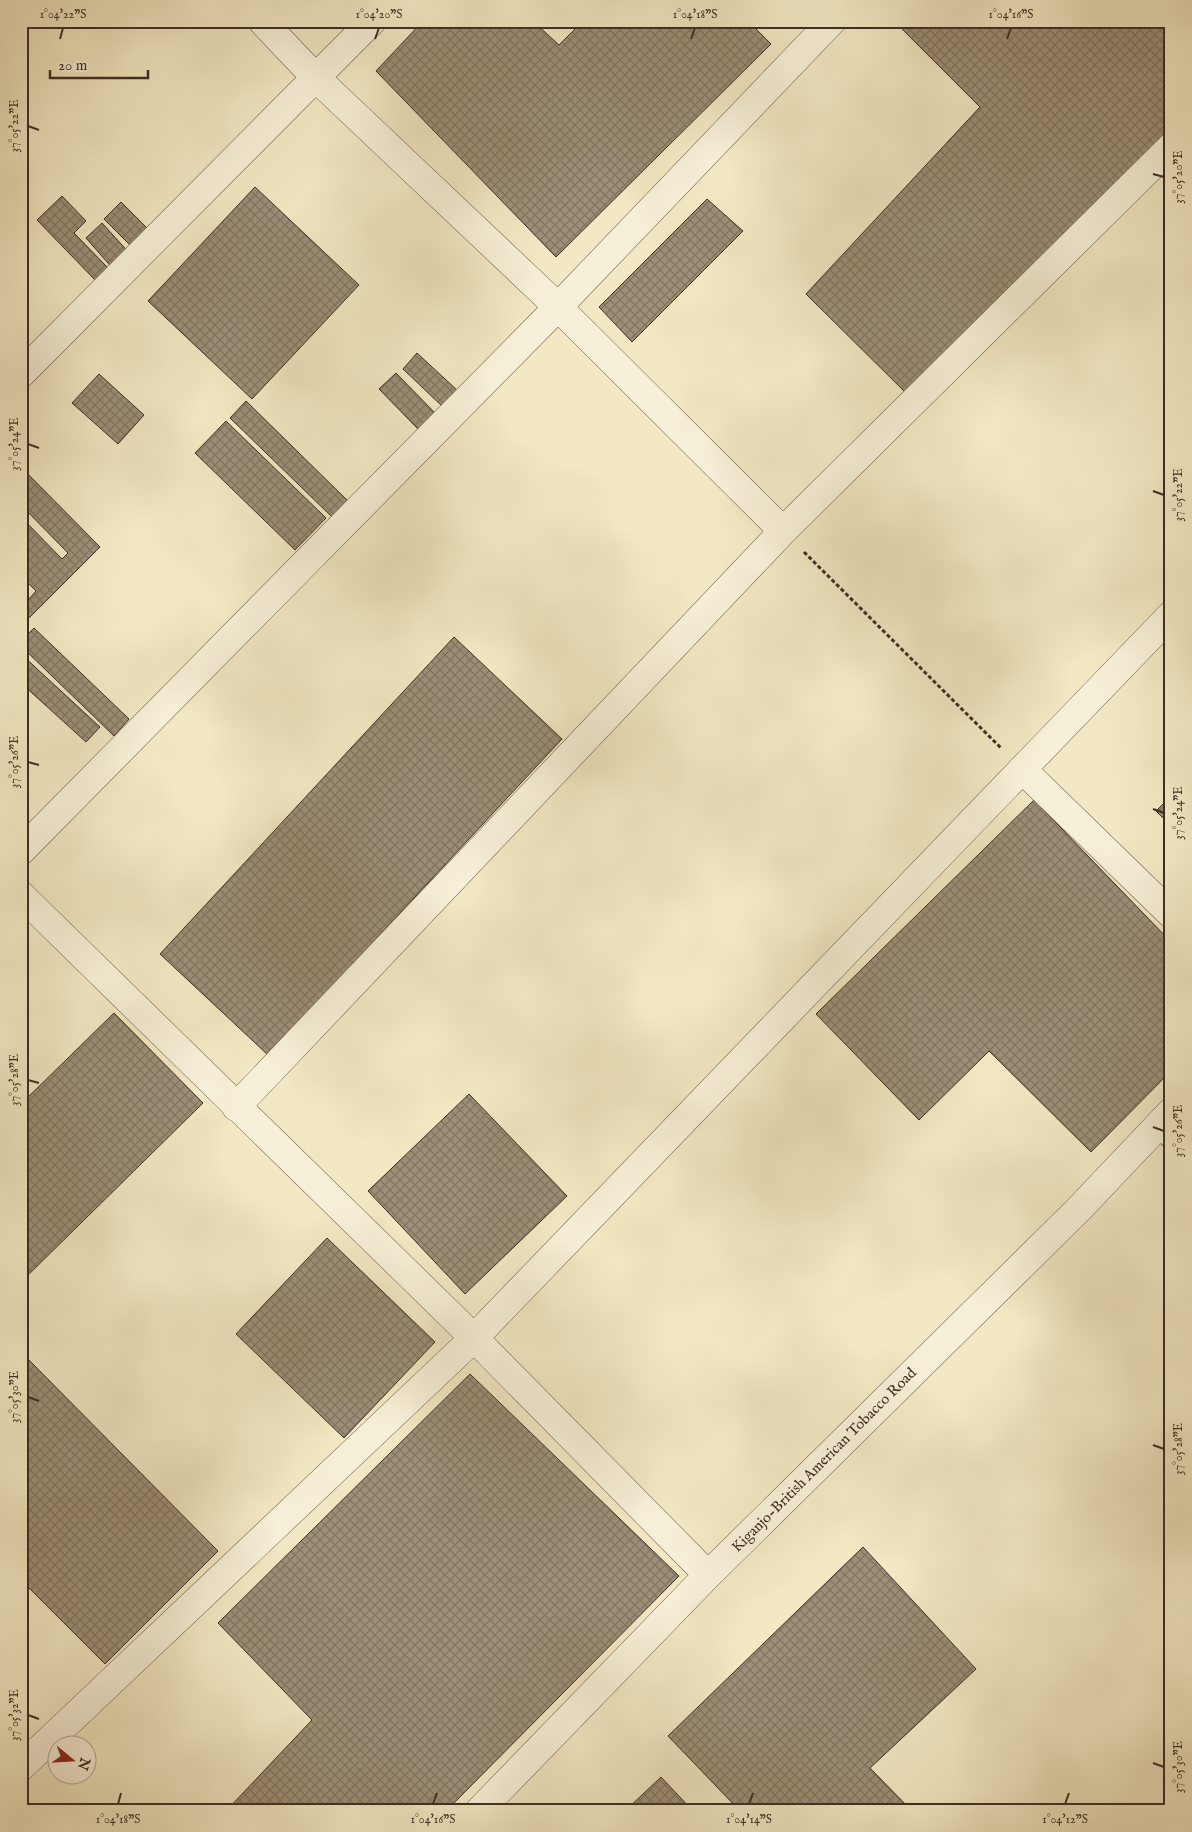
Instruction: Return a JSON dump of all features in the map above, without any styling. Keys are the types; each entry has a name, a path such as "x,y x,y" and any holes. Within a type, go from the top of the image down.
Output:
{"street":[{"path":"262,21 315,77 558,307 783,531"},
{"path":"21,374 372,21"},
{"path":"21,851 558,307 832,21"},
{"path":"236,1107 783,531 1171,147"},
{"path":"21,1767 474,1338 1171,614"},
{"path":"1022,769 1171,914"},
{"path":"21,894 236,1107 474,1338 708,1574"},
{"name":"Kiganjo-British American Tobacco Road","path":"479,1811 708,1574 1078,1210 1167,1126"}],"path":[{"path":"783,531 1022,769"}],"building":[{"path":"423,21 533,21 559,45 583,21 748,21 771,44 556,257 376,71"},
{"path":"894,21 1171,21 1171,128 908,395 806,294 980,107"},
{"path":"255,187 359,285 252,399 148,301"},
{"path":"62,196 86,221 74,233 110,270 97,282 37,220"},
{"path":"707,199 743,231 632,342 599,307"},
{"path":"121,202 153,234 136,251 104,219"},
{"path":"102,223 132,256 115,271 86,238"},
{"path":"417,353 458,391 443,407 403,369"},
{"path":"396,373 435,413 418,429 379,389"},
{"path":"99,374 144,415 118,444 72,403"},
{"path":"246,401 348,501 332,517 230,418"},
{"path":"226,421 326,518 295,550 195,453"},
{"path":"21,467 100,547 29,618 21,610 21,591 29,599 36,591 21,576 21,517 62,559 68,553 21,505"},
{"path":"34,628 129,719 114,736 21,646 21,641"},
{"path":"454,637 562,739 268,1055 160,954"},
{"path":"21,654 100,727 86,742 21,683"},
{"path":"1171,796 1171,826 1156,811"},
{"path":"1034,800 1171,942 1171,1071 1091,1152 989,1051 919,1120 816,1014"},
{"path":"114,1013 203,1103 21,1282 21,1104"},
{"path":"469,1094 567,1196 465,1294 368,1191"},
{"path":"327,1238 435,1342 344,1438 236,1334"},
{"path":"23,1354 218,1551 105,1664 21,1580"},
{"path":"470,1374 679,1576 446,1811 226,1811 312,1720 218,1623"},
{"path":"863,1547 976,1669 870,1768 912,1811 740,1811 668,1736"},
{"path":"661,1777 693,1811 625,1811"}]}
